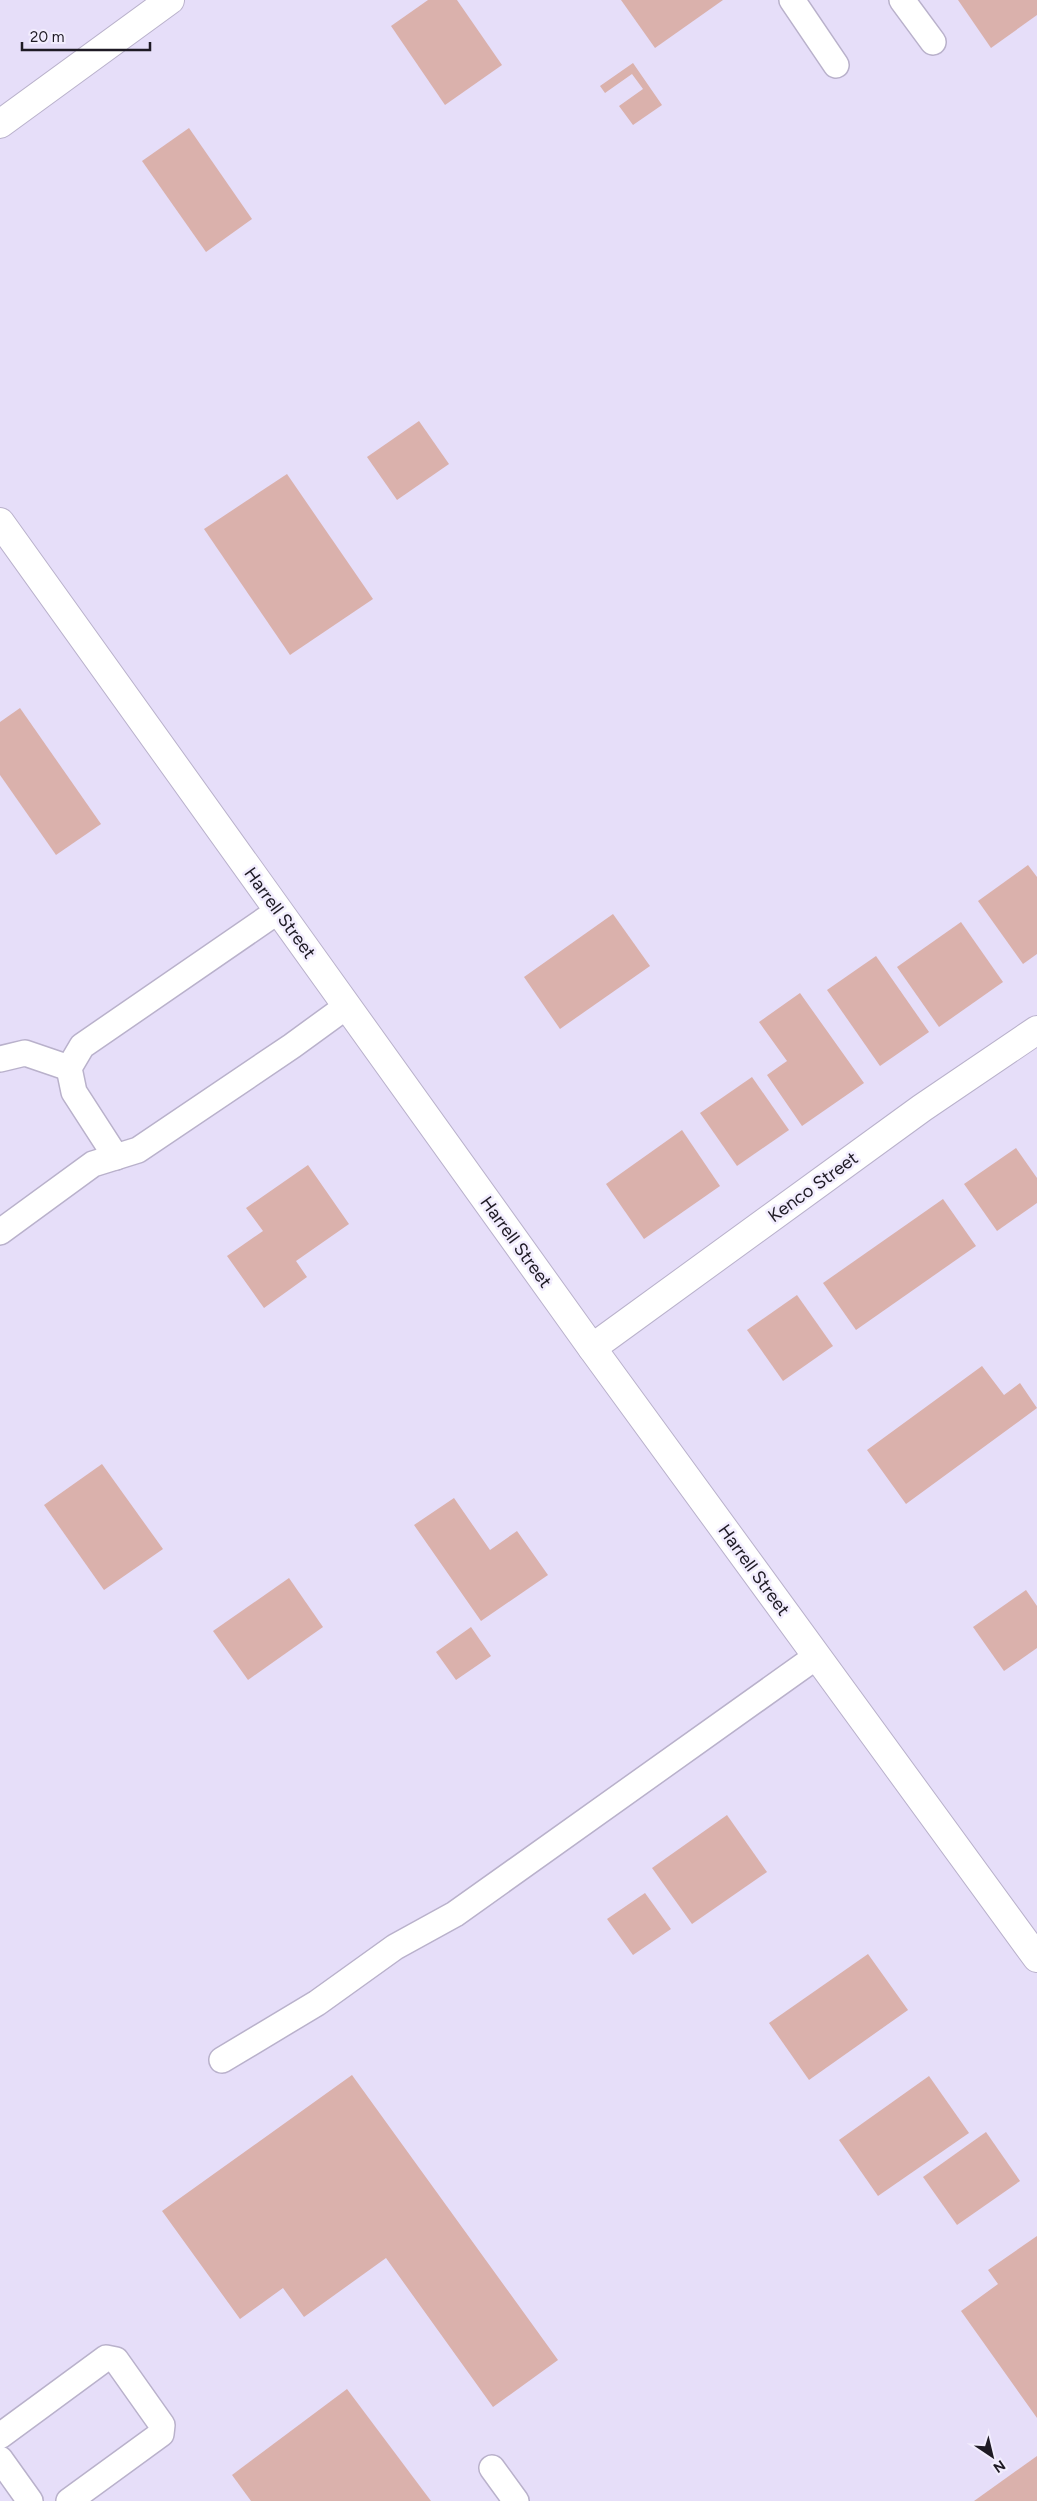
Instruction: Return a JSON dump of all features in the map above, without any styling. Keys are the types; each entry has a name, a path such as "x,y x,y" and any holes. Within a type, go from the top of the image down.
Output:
{"street":[{"path":"0,124 161,3"},
{"name":"Harrell Street","path":"0,522 592,1348 1037,1958"},
{"name":"Kenco Street","path":"592,1348 922,1108 1037,1030"}],"lane":[{"path":"792,0 836,65"},
{"path":"902,0 933,42"},
{"path":"116,1156 74,1092 69,1068 82,1046 278,911"},
{"path":"0,1232 93,1164 138,1150 292,1046 346,1006"},
{"path":"0,1059 26,1053 69,1068"},
{"path":"222,2060 317,2003 395,1947 455,1914 817,1656"},
{"path":"0,2436 106,2358 116,2360 162,2425 161,2434 69,2501"},
{"path":"0,2459 30,2501"},
{"path":"492,2468 516,2501"}],"building":[{"path":"428,0 457,0 502,65 445,105 391,26"},
{"path":"621,0 723,0 655,48"},
{"path":"958,0 1037,0 1037,15 991,48"},
{"path":"633,63 662,105 633,125 619,106 643,89 632,74 605,93 600,86"},
{"path":"189,128 252,219 206,252 142,161"},
{"path":"419,421 449,464 397,500 367,457"},
{"path":"287,474 373,599 290,655 204,529"},
{"path":"20,708 101,824 56,855 0,775 0,722"},
{"path":"1028,865 1037,877 1037,954 1023,964 978,901"},
{"path":"613,914 650,966 560,1029 524,977"},
{"path":"961,922 1003,982 939,1027 897,967"},
{"path":"876,956 929,1032 880,1066 827,990"},
{"path":"800,993 864,1083 802,1126 767,1075 787,1061 759,1022"},
{"path":"752,1077 789,1130 737,1166 700,1113"},
{"path":"682,1130 720,1186 644,1239 606,1184"},
{"path":"1016,1148 1037,1178 1037,1203 997,1231 964,1184"},
{"path":"308,1165 349,1224 296,1261 307,1277 264,1308 227,1256 263,1231 246,1208"},
{"path":"943,1199 976,1246 856,1330 823,1283"},
{"path":"797,1295 833,1346 783,1381 747,1330"},
{"path":"982,1366 1004,1395 1020,1383 1037,1408 906,1504 867,1450"},
{"path":"102,1464 163,1549 104,1590 44,1505"},
{"path":"454,1498 490,1550 517,1531 548,1575 481,1621 414,1525"},
{"path":"289,1578 323,1627 248,1680 213,1631"},
{"path":"1026,1590 1037,1606 1037,1648 1004,1671 973,1627"},
{"path":"471,1627 491,1656 456,1680 436,1652"},
{"path":"727,1815 767,1872 692,1924 652,1868"},
{"path":"645,1893 671,1929 633,1955 607,1919"},
{"path":"868,1954 908,2010 809,2080 769,2023"},
{"path":"352,2075 558,2360 493,2407 386,2258 304,2317 283,2288 240,2319 162,2211"},
{"path":"929,2076 969,2133 878,2196 839,2140"},
{"path":"986,2132 1020,2181 957,2225 923,2177"},
{"path":"1037,2236 1037,2418 961,2311 998,2284 988,2270"},
{"path":"347,2389 431,2501 251,2501 232,2475"},
{"path":"1037,2456 1037,2501 974,2501"}]}
